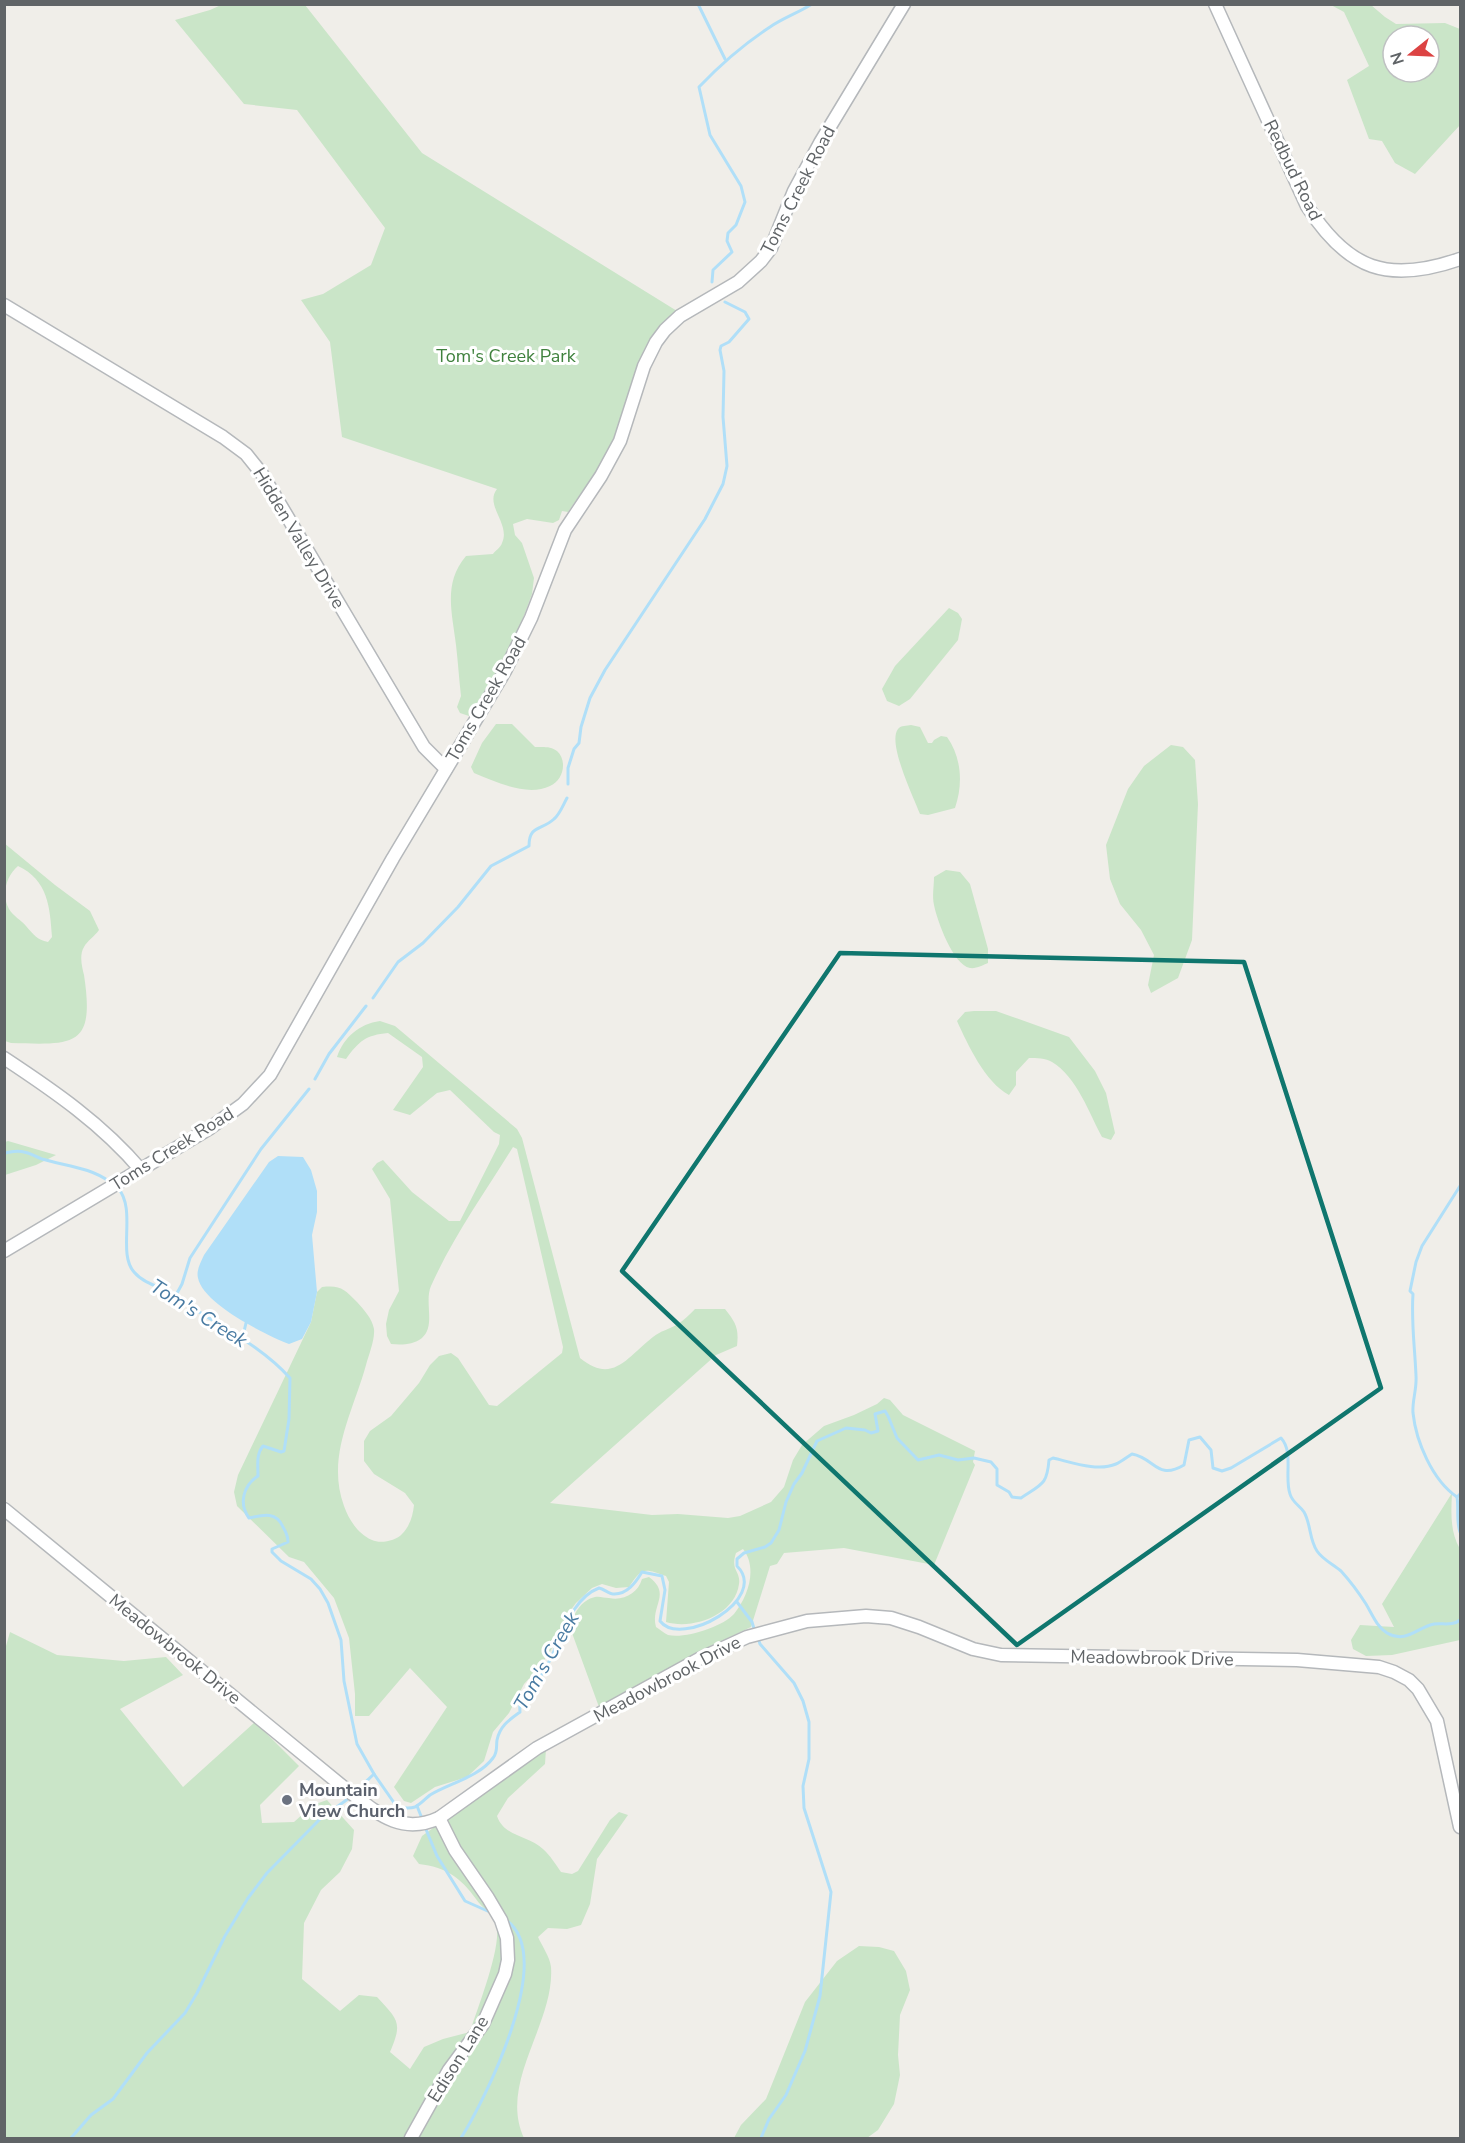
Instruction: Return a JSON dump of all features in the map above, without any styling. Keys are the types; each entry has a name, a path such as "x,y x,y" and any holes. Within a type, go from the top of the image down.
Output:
{"street":[{"name":"Toms Creek Road","path":"4,1251 141,1170 231,1113 260,1088 270,1075 512,658 531,618 566,530 615,453 644,366 656,342 680,316 738,282 761,261 771,248 806,168 904,4"},
{"name":"Redbud Road","path":"1215,4 1307,206 1329,237 1343,251 1357,260 1391,271 1420,271 1461,259"},
{"name":"Hidden Valley Drive","path":"4,305 226,438 246,454 262,474 424,747 446,770"},
{"path":"4,1058 91,1119 141,1170"},
{"name":"Meadowbrook Drive","path":"4,1509 342,1786 392,1822 417,1825 439,1818 537,1748 699,1659 747,1637 807,1621 866,1616 900,1621 973,1649 1001,1655 1297,1660 1379,1667 1394,1672 1410,1680 1418,1689 1437,1721 1461,1827"},
{"name":"Edison Lane","path":"411,2139 449,2070 483,2024 505,1974 508,1960 508,1946 501,1920 455,1850 439,1818"}],"highlighted area":[{"path":"840,953 1244,962 1381,1388 1017,1645 622,1271"}],"green space":[{"name":"Tom's Creek Park","path":"221,5 305,5 422,153 677,311 650,339 635,373 625,410 611,446 568,512 562,511 559,520 553,523 527,519 513,524 515,535 522,543 534,578 532,594 513,645 482,702 469,716 460,713 457,707 461,696 451,609 452,587 454,577 466,556 493,554 501,544 504,536 503,529 494,502 497,489 342,437 330,342 301,300 323,294 371,265 385,228 297,110 244,104 175,20"},
{"path":"1331,5 1371,5 1396,24 1445,23 1460,29 1460,125 1415,174 1395,163 1382,141 1369,139 1347,80 1369,66 1344,12"},
{"path":"949,608 958,613 962,619 958,640 910,699 899,706 887,701 882,689 895,666"},
{"path":"496,724 512,724 535,747 555,749 563,765 558,780 550,786 532,790 512,787 474,773 471,767 482,743"},
{"path":"911,725 920,727 928,743 932,743 941,736 947,737 952,745 960,772 955,808 928,815 920,814 896,746 898,729"},
{"path":"1171,745 1183,747 1195,760 1198,804 1192,940 1178,978 1151,993 1148,985 1154,955 1141,930 1120,904 1110,879 1106,845 1128,789 1144,766"},
{"path":"4,843 90,911 99,930 82,950 81,961 87,999 83,1029 76,1037 65,1041 33,1044 5,1041","holes":["18,866 36,879 46,896 52,937 48,942 41,940 13,914 5,898 6,886 14,870"]},
{"path":"946,870 960,872 970,884 988,949 988,963 979,967 970,968 958,959 939,921 933,902 934,877"},
{"path":"996,1011 1069,1037 1095,1071 1106,1093 1115,1133 1111,1140 1102,1137 1069,1077 1050,1061 1029,1058 1016,1072 1016,1085 1009,1095 1000,1089 978,1062 957,1021 965,1012"},
{"path":"380,1021 395,1026 517,1129 522,1138 580,1358 602,1369 619,1365 656,1335 678,1324 695,1309 725,1309 736,1326 737,1346 716,1355 550,1503 652,1515 678,1514 728,1518 740,1516 771,1502 784,1487 793,1460 802,1445 824,1426 854,1415 884,1398 890,1400 903,1415 975,1451 973,1462 975,1465 934,1565 844,1548 784,1553 777,1564 770,1566 751,1627 707,1648 599,1707 572,1633 572,1622 580,1606 597,1597 615,1599 630,1595 642,1579 649,1577 656,1583 660,1595 655,1620 656,1627 668,1635 693,1634 721,1623 734,1614 747,1591 750,1565 743,1549 736,1553 734,1564 739,1576 739,1584 730,1604 711,1618 688,1624 666,1622 669,1582 666,1576 644,1571 629,1587 616,1588 602,1584 592,1588 567,1615 550,1652 524,1684 509,1713 493,1732 484,1761 467,1777 435,1787 411,1803 404,1801 394,1787 447,1707 410,1668 369,1716 355,1716 349,1638 334,1598 304,1562 289,1557 237,1506 234,1492 238,1475 311,1322 317,1292 322,1287 338,1287 345,1291 367,1314 374,1329 372,1347 343,1435 338,1470 339,1488 349,1516 362,1534 375,1541 392,1540 402,1534 411,1520 414,1505 405,1493 374,1474 364,1461 364,1441 370,1431 391,1416 419,1383 430,1365 439,1356 451,1353 458,1358 489,1405 497,1406 562,1353 563,1347 517,1149 513,1147 459,1232 431,1286 426,1333 415,1342 391,1344 387,1336 386,1324 389,1310 399,1291 390,1199 372,1169 383,1160 412,1192 449,1221 460,1221 499,1144 500,1135 450,1090 437,1093 410,1115 393,1110 423,1067 422,1057 388,1033 374,1035 364,1040 346,1059 337,1057 344,1043 353,1033 365,1025"},
{"path":"5,1142 56,1155 36,1165 5,1175"},
{"path":"1452,1493 1453,1529 1460,1549 1460,1640 1392,1655 1366,1656 1353,1649 1351,1640 1360,1625 1394,1627 1382,1604"},
{"path":"10,1632 57,1655 124,1661 166,1657 183,1675 120,1709 183,1787 255,1722 299,1766 260,1805 262,1823 294,1822 313,1805 327,1800 354,1830 352,1849 340,1872 321,1890 304,1923 302,1979 340,2011 359,1995 377,1997 390,2011 396,2022 396,2034 390,2052 410,2069 424,2047 470,2032 493,1961 497,1934 493,1917 465,1885 445,1871 419,1864 413,1856 422,1836 546,1749 545,1764 508,1798 497,1816 505,1828 537,1844 548,1854 561,1872 572,1874 578,1871 610,1820 619,1812 628,1815 597,1859 590,1904 581,1925 567,1929 548,1928 538,1937 548,1955 551,1967 550,1988 545,2010 522,2074 518,2096 518,2117 524,2138 5,2138 4,1653"},
{"path":"859,1946 879,1947 894,1951 906,1971 910,1990 900,2015 898,2055 900,2075 894,2104 878,2130 867,2138 734,2138 741,2125 766,2099 805,2002 837,1961"}],"water":[{"path":"278,1156 303,1157 311,1170 317,1191 317,1212 312,1235 317,1292 311,1322 302,1339 289,1344 251,1326 223,1308 202,1288 198,1278 199,1266 204,1255 269,1162"}],"waterway":[{"path":"698,4 725,59"},
{"path":"712,282 713,270 732,252 727,241 728,233 736,225 745,202 741,186 710,135 699,87 751,40 812,4"},
{"path":"568,784 568,768 574,749 579,743 581,727 590,698 605,670 705,519 723,484 727,466 723,417 724,371 720,350 721,346 729,342 749,319 745,312 725,302"},
{"path":"373,998 398,962 423,943 458,907 491,866 529,846 533,831 556,817 567,798"},
{"path":"315,1079 329,1054 366,1006"},
{"path":"176,1295 190,1258 261,1149 309,1089"},
{"name":"Tom's Creek","path":"4,1153 16,1151 26,1153 86,1170 110,1182"},
{"path":"1457,1497 1448,1490 1433,1470 1422,1447 1415,1424 1413,1294 1410,1291 1422,1246 1460,1186"},
{"name":"Tom's Creek","path":"118,1188 126,1208 127,1254 134,1272 148,1282 174,1294 244,1340 290,1378 289,1419 284,1451 263,1446 258,1456 258,1476 246,1489 244,1506 249,1518 269,1515 277,1518 287,1534 288,1542 272,1549 272,1552 281,1561 311,1579 328,1603 341,1640 344,1681 357,1744 397,1807 415,1807 430,1795 487,1765 496,1754 500,1731 520,1712 523,1694 542,1674 565,1626 579,1603 588,1594 599,1588 611,1594 623,1592 634,1584 642,1572 662,1576 665,1590 660,1621 671,1628 686,1629 702,1625 733,1605 742,1592 744,1579 737,1566 737,1559 744,1553 771,1543 779,1530 786,1502 794,1484 802,1473 817,1441 846,1428 871,1433 878,1431 875,1414 885,1411 897,1438 918,1460 939,1455 958,1460 974,1458 991,1462 997,1469 997,1485 1009,1492 1012,1497 1021,1498 1042,1483 1047,1475 1049,1460 1053,1458 1084,1466 1101,1467 1116,1464 1132,1454 1168,1471 1184,1465 1189,1440 1200,1437 1211,1450 1213,1468 1222,1471 1281,1438 1287,1450 1290,1494 1306,1517 1314,1546 1322,1557 1348,1579 1380,1627 1387,1633 1400,1637 1434,1624 1451,1624 1460,1620"},
{"path":"242,1340 246,1323"},
{"name":"Tom's Creek","path":"1460,1494 1457,1497 1460,1532"},
{"path":"737,1602 752,1622 755,1632"},
{"path":"758,1638 760,1644 794,1683 803,1701 809,1722 809,1759 803,1786 804,1808 831,1892 820,1996 805,2051 786,2095 769,2119 761,2138"},
{"path":"356,1791 374,1774"},
{"path":"71,2138 91,2115 113,2099 147,2053 185,2013 225,1936 248,1898 267,1873 320,1819 352,1796"},
{"path":"417,1806 423,1821"},
{"path":"425,1827 437,1856 465,1901 492,1913"},
{"path":"461,2138 500,2061 521,1994 524,1964 520,1938 506,1920"}],"place":[{"name":"Mountain View Church","path":"287,1800"}]}
